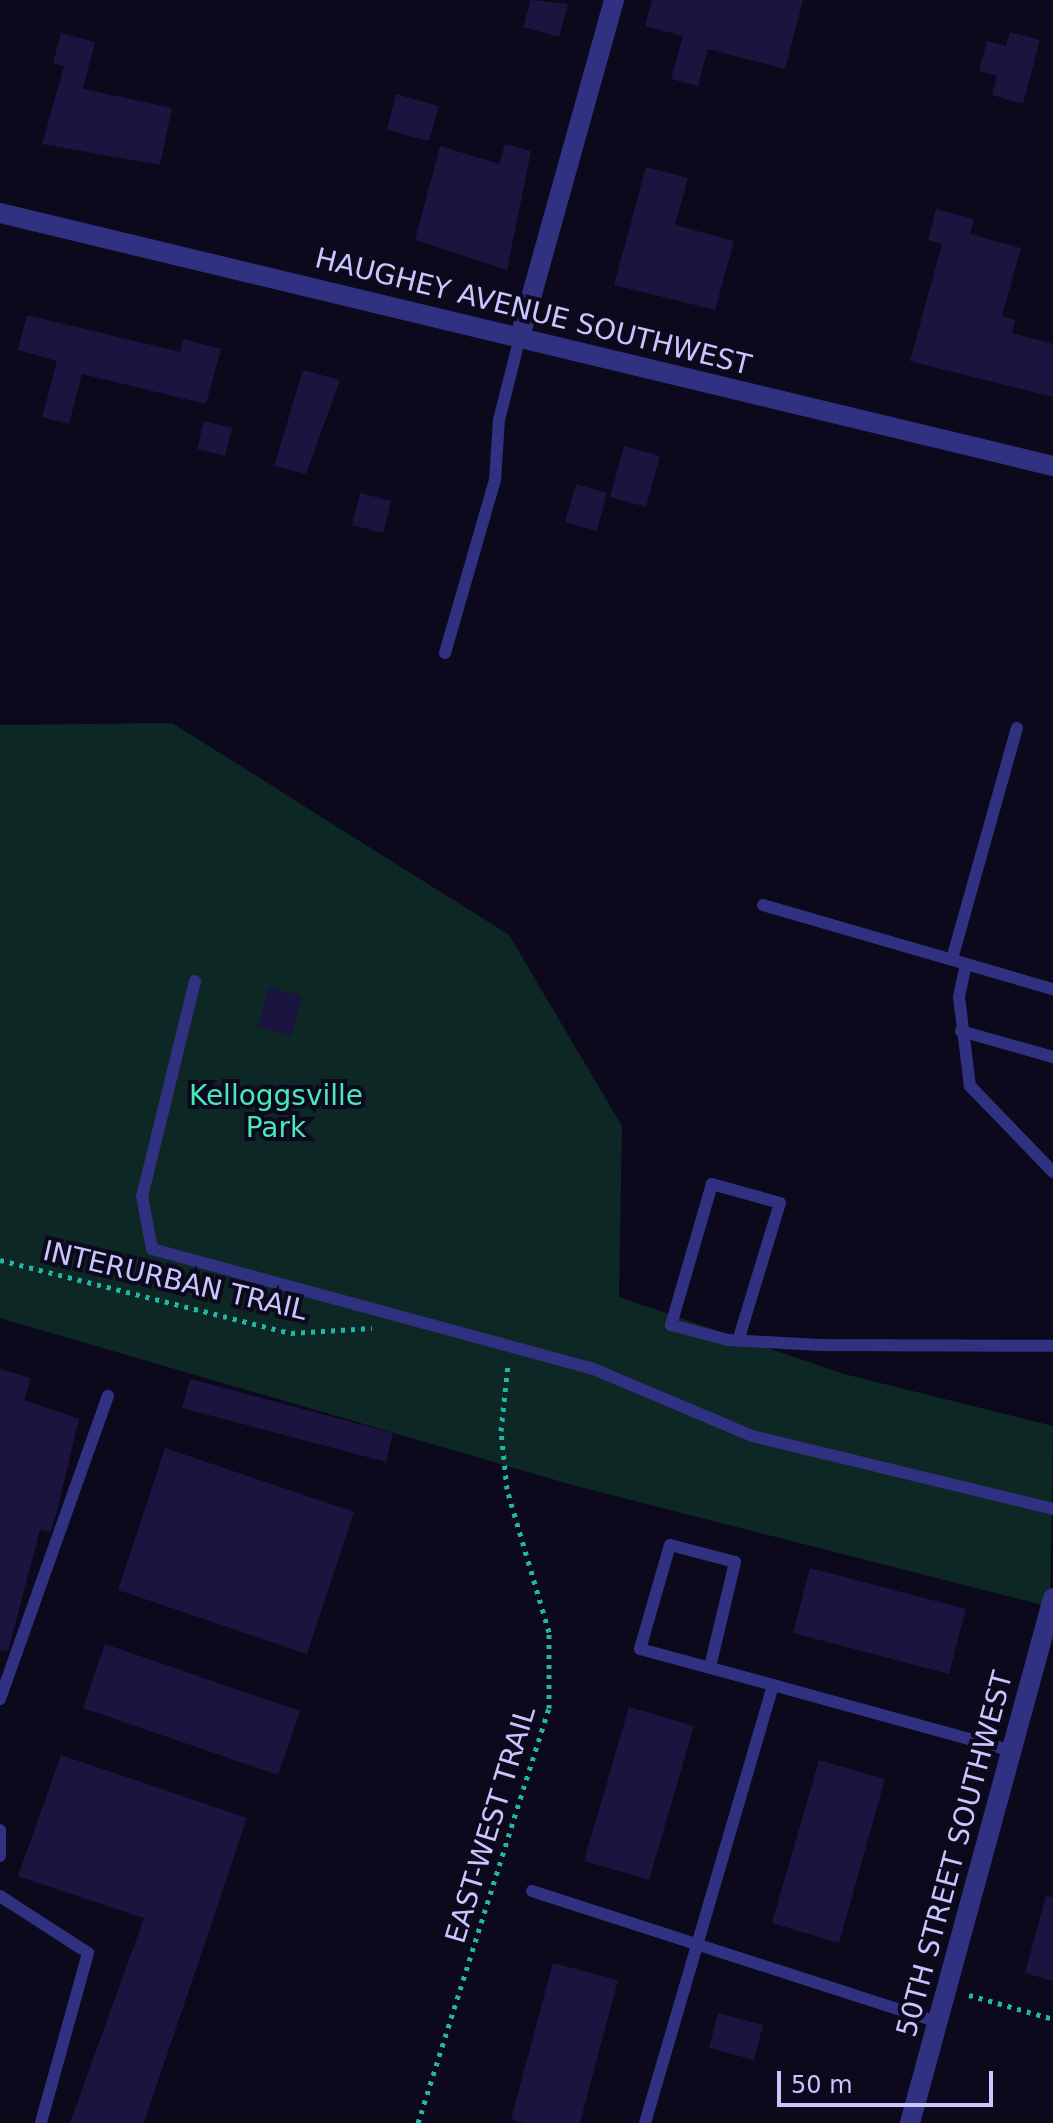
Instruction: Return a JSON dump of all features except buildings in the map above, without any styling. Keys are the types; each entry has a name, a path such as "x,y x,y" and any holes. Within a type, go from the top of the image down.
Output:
{"street":[{"path":"520,337 614,0"},
{"name":"HAUGHEY AVENUE SOUTHWEST","path":"0,213 1053,466"},
{"name":"50TH STREET SOUTHWEST","path":"910,2123 950,1989 1053,1598"}],"lane":[{"path":"445,653 495,480 499,420 520,337"},
{"path":"952,959 1017,728"},
{"path":"763,905 1053,989"},
{"path":"966,964 961,1031 970,1086 1053,1172"},
{"path":"195,981 142,1196 152,1249 385,1317 511,1346 596,1370 752,1436 1053,1509"},
{"path":"961,1031 1053,1057"},
{"path":"738,1341 780,1203 712,1184 671,1325 738,1341 1053,1346"},
{"path":"0,1699 108,1396"},
{"path":"710,1667 735,1562 670,1545 640,1649 1012,1751"},
{"path":"645,2123 773,1685"},
{"path":"0,1830 0,1856"},
{"path":"532,1891 940,2023"},
{"path":"0,1896 88,1953 41,2123"}],"path":[{"name":"INTERURBAN TRAIL","path":"0,1260 291,1333 368,1332 385,1317"},
{"name":"EAST-WEST TRAIL","path":"418,2123 551,1693 549,1632 507,1489 501,1431 511,1346"},
{"path":"950,1989 1053,2019"}],"green space":[{"name":"Kelloggsville Park","path":"172,723 509,935 622,1126 619,1297 844,1374 1053,1426 1050,1607 576,1486 0,1318 0,725"}]}
